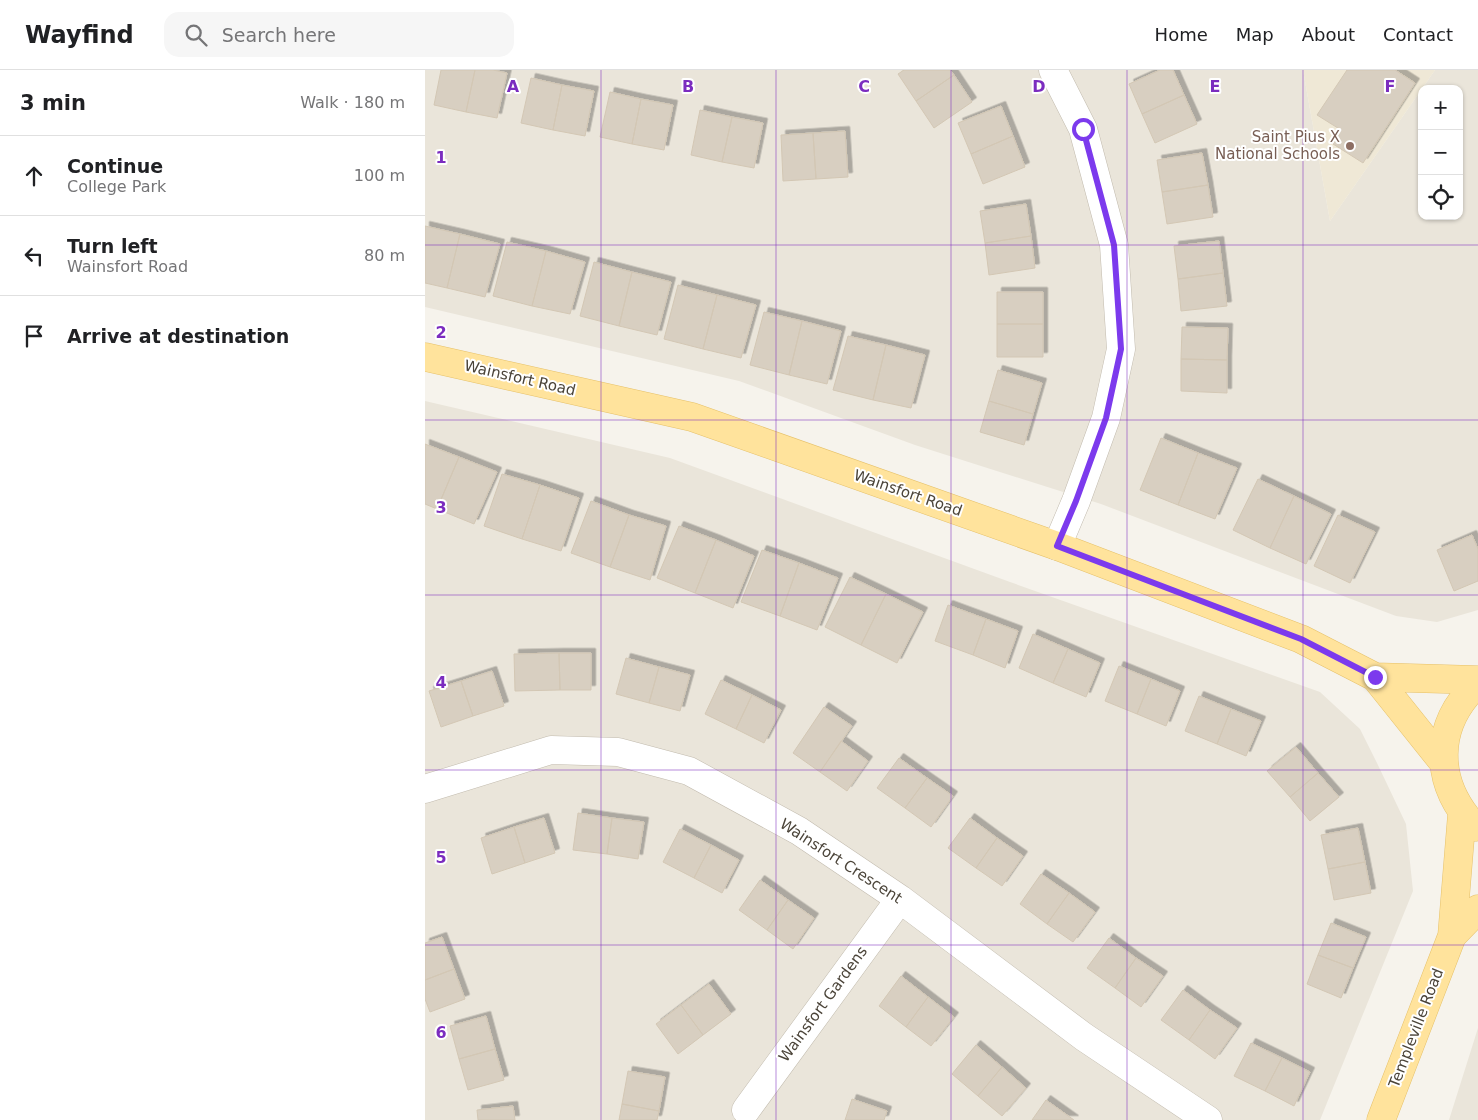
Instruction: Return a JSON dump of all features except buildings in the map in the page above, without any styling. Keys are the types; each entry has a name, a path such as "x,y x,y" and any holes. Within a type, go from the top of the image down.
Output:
{"main road":[{"name":"Wainsfort Road","path":"425,357 692,417 1057,546 1301,639 1375,677 1443,762"},
{"name":"Wainsfort Road","path":"1375,677 1478,681"},
{"path":"1470,821 1453,798 1447,780 1443,762 1444,743 1453,714 1467,693 1478,681"},
{"name":"Templeville Road","path":"1381,1120 1451,936 1470,821"},
{"name":"Templeville Road","path":"1451,936 1478,909"}],"street":[{"path":"1053,70 1083,129 1114,245 1121,349 1106,418 1076,501 1057,546"},
{"name":"Wainsfort Crescent","path":"425,789 551,750 618,752 689,771 799,831 901,899 1084,1037 1208,1120"},
{"name":"Wainsfort Gardens","path":"746,1110 901,899"}],"shaded area":[{"path":"425,70 1303,70 1330,221 1418,94 1418,220 1463,220 1463,85 1425,85 1435,70 1478,70 1478,610 1437,622 1396,616 1101,504 915,445 739,381 425,307"},
{"name":"Saint Pius X National Schools","path":"1303,70 1435,70 1425,85 1418,85 1418,94 1330,221"},
{"path":"425,401 670,458 1010,582 1320,692 1360,729 1406,824 1413,891 1320,1120 425,1120"},
{"path":"1478,1028 1478,1120 1449,1120"}],"place":[{"name":"Saint Pius X National Schools","path":"1350,146"}],"route":[{"path":"1083,129 1114,245 1121,349 1106,418 1076,501 1057,546 1301,639 1375,677"}]}
